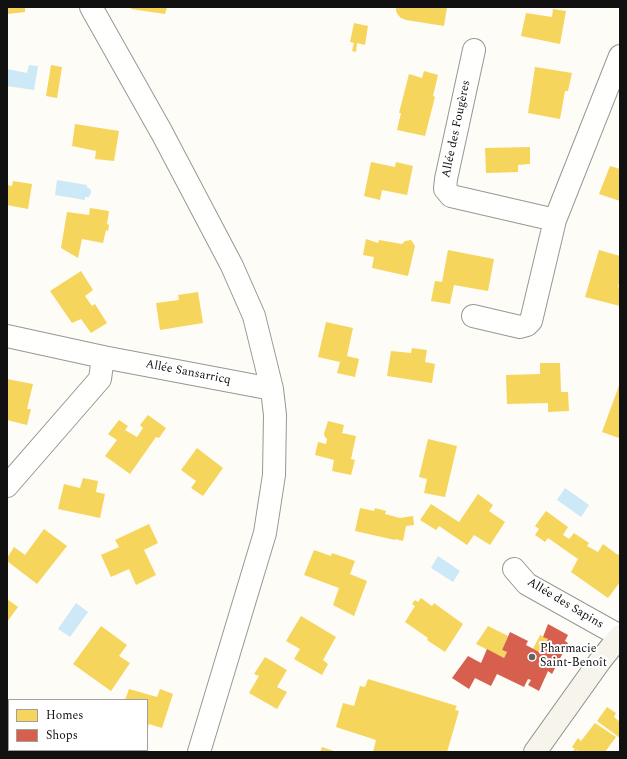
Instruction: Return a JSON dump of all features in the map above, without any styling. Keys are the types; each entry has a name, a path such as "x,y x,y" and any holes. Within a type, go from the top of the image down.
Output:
{"street":[{"path":"92,7 162,133 232,266 254,316 272,389 274,415 274,476 265,532 199,752"},
{"name":"Allée des Fougères","path":"474,50 445,189 451,196 555,220"},
{"path":"473,316 520,327 531,321 555,220 620,56"},
{"name":"Allée Sansarricq","path":"7,336 103,357 272,389"},
{"path":"7,486 100,379 103,357"},
{"name":"Allée des Sapins","path":"514,569 527,584 620,636"},
{"path":"535,752 600,661 620,636"}],"water":[{"path":"29,65 38,66 34,90 7,86 7,69 27,73"},
{"path":"57,180 87,185 87,187 91,190 91,193 89,197 85,197 85,200 55,195"},
{"path":"565,488 589,505 581,517 557,500"},
{"path":"438,556 460,571 453,582 431,568"},
{"path":"76,603 88,612 70,637 58,629"}],"building: Homes":[{"path":"7,7 25,7 25,12 7,14"},
{"path":"132,7 167,7 165,14 131,9"},
{"path":"396,7 447,7 444,26 406,20 398,15"},
{"path":"553,9 566,11 560,44 521,36 526,13 552,17"},
{"path":"354,23 368,26 365,45 357,43 356,52 352,51 354,43 350,42"},
{"path":"51,65 62,67 57,98 46,96"},
{"path":"535,67 572,73 568,91 565,91 560,119 528,113"},
{"path":"424,71 438,75 433,96 435,97 425,136 397,130 401,113 399,113 409,74 422,78"},
{"path":"75,124 119,131 114,161 95,159 96,151 72,146"},
{"path":"530,147 530,164 518,165 518,172 486,173 485,148"},
{"path":"371,162 395,167 396,162 413,166 407,195 382,190 380,200 364,196"},
{"path":"610,166 620,169 620,201 599,194"},
{"path":"13,181 32,184 28,209 7,205 7,185 12,186"},
{"path":"90,208 109,211 107,224 109,225 108,231 106,230 103,243 82,239 78,258 61,248 67,212 89,215"},
{"path":"366,239 378,243 379,240 402,244 405,241 411,240 415,246 408,276 372,268 374,257 363,255"},
{"path":"448,250 494,259 488,291 454,285 450,304 431,301 435,281 442,282"},
{"path":"599,250 620,256 620,279 618,287 620,288 620,306 585,297"},
{"path":"81,271 93,290 85,296 92,306 95,304 107,323 91,333 81,319 72,323 50,291"},
{"path":"198,292 203,323 160,330 156,303 179,300 178,295"},
{"path":"326,322 353,328 347,356 359,359 355,377 337,373 340,362 318,357"},
{"path":"412,348 427,350 425,362 435,364 432,383 387,376 391,351 411,353"},
{"path":"540,363 560,363 561,392 568,392 569,411 548,412 548,403 507,404 506,375 540,374"},
{"path":"7,379 33,384 27,409 31,409 27,425 7,420"},
{"path":"620,383 620,427 619,438 602,432"},
{"path":"148,415 166,428 159,438 156,437 130,474 105,456 117,440 108,434 119,420 128,426 125,430 137,437 143,428 140,425"},
{"path":"328,421 344,425 342,433 356,436 351,459 355,460 351,475 332,471 334,460 315,455 318,442 326,444 327,439 324,434"},
{"path":"428,439 457,446 445,497 424,493 427,479 419,477"},
{"path":"197,448 223,468 203,496 191,488 196,481 181,470"},
{"path":"83,478 98,481 96,492 105,494 100,518 58,509 64,484 80,488"},
{"path":"478,494 493,505 489,511 505,522 490,545 474,535 467,545 439,526 436,530 420,520 431,504 459,522"},
{"path":"360,508 374,511 375,508 386,511 385,514 400,518 413,516 414,525 406,526 403,541 355,531"},
{"path":"546,511 568,527 563,535 569,539 574,533 589,543 587,546 598,552 603,544 618,555 620,553 620,582 608,598 571,572 578,559 548,538 545,542 535,535 539,529 535,526"},
{"path":"149,524 158,543 144,550 156,575 136,585 129,569 111,577 101,555 119,547 115,540"},
{"path":"44,529 67,546 37,584 7,561 7,558 14,547 25,555"},
{"path":"314,550 331,556 332,553 355,561 350,574 367,581 354,616 333,605 339,588 304,575"},
{"path":"421,598 432,606 434,603 463,624 445,652 405,622 415,606 412,604 415,600 418,602"},
{"path":"7,599 18,607 7,622"},
{"path":"301,616 336,637 323,660 328,664 322,675 294,659 300,649 286,641"},
{"path":"101,626 127,645 119,656 130,663 111,691 73,664"},
{"path":"488,626 508,636 502,650 507,652 504,658 476,644"},
{"path":"540,635 548,639 541,653 533,649"},
{"path":"265,657 287,670 277,687 287,692 277,709 249,693 259,676 254,674"},
{"path":"368,679 457,706 455,710 459,711 447,752 373,752 376,740 336,727 343,703 354,706 360,686 365,687"},
{"path":"129,689 157,697 160,689 173,694 162,728 149,724 148,727 148,699 125,699"},
{"path":"607,707 616,713 614,717 620,722 620,738 597,721"},
{"path":"595,723 616,737 605,752 573,751 575,749 572,747 578,738 581,741"},
{"path":"322,747 337,752 320,752"}],"building: Shops":[{"name":"Pharmacie Saint-Benoît","path":"548,624 568,635 565,641 568,643 552,674 548,671 539,691 528,685 531,680 528,679 524,687 497,674 491,686 475,678 469,689 452,678 468,656 481,663 487,649 504,658 507,652 502,650 510,632 528,641 526,645 541,653 548,639 543,637"}],"place":[{"name":"Pharmacie Saint-Benoît","path":"532,657"}]}
